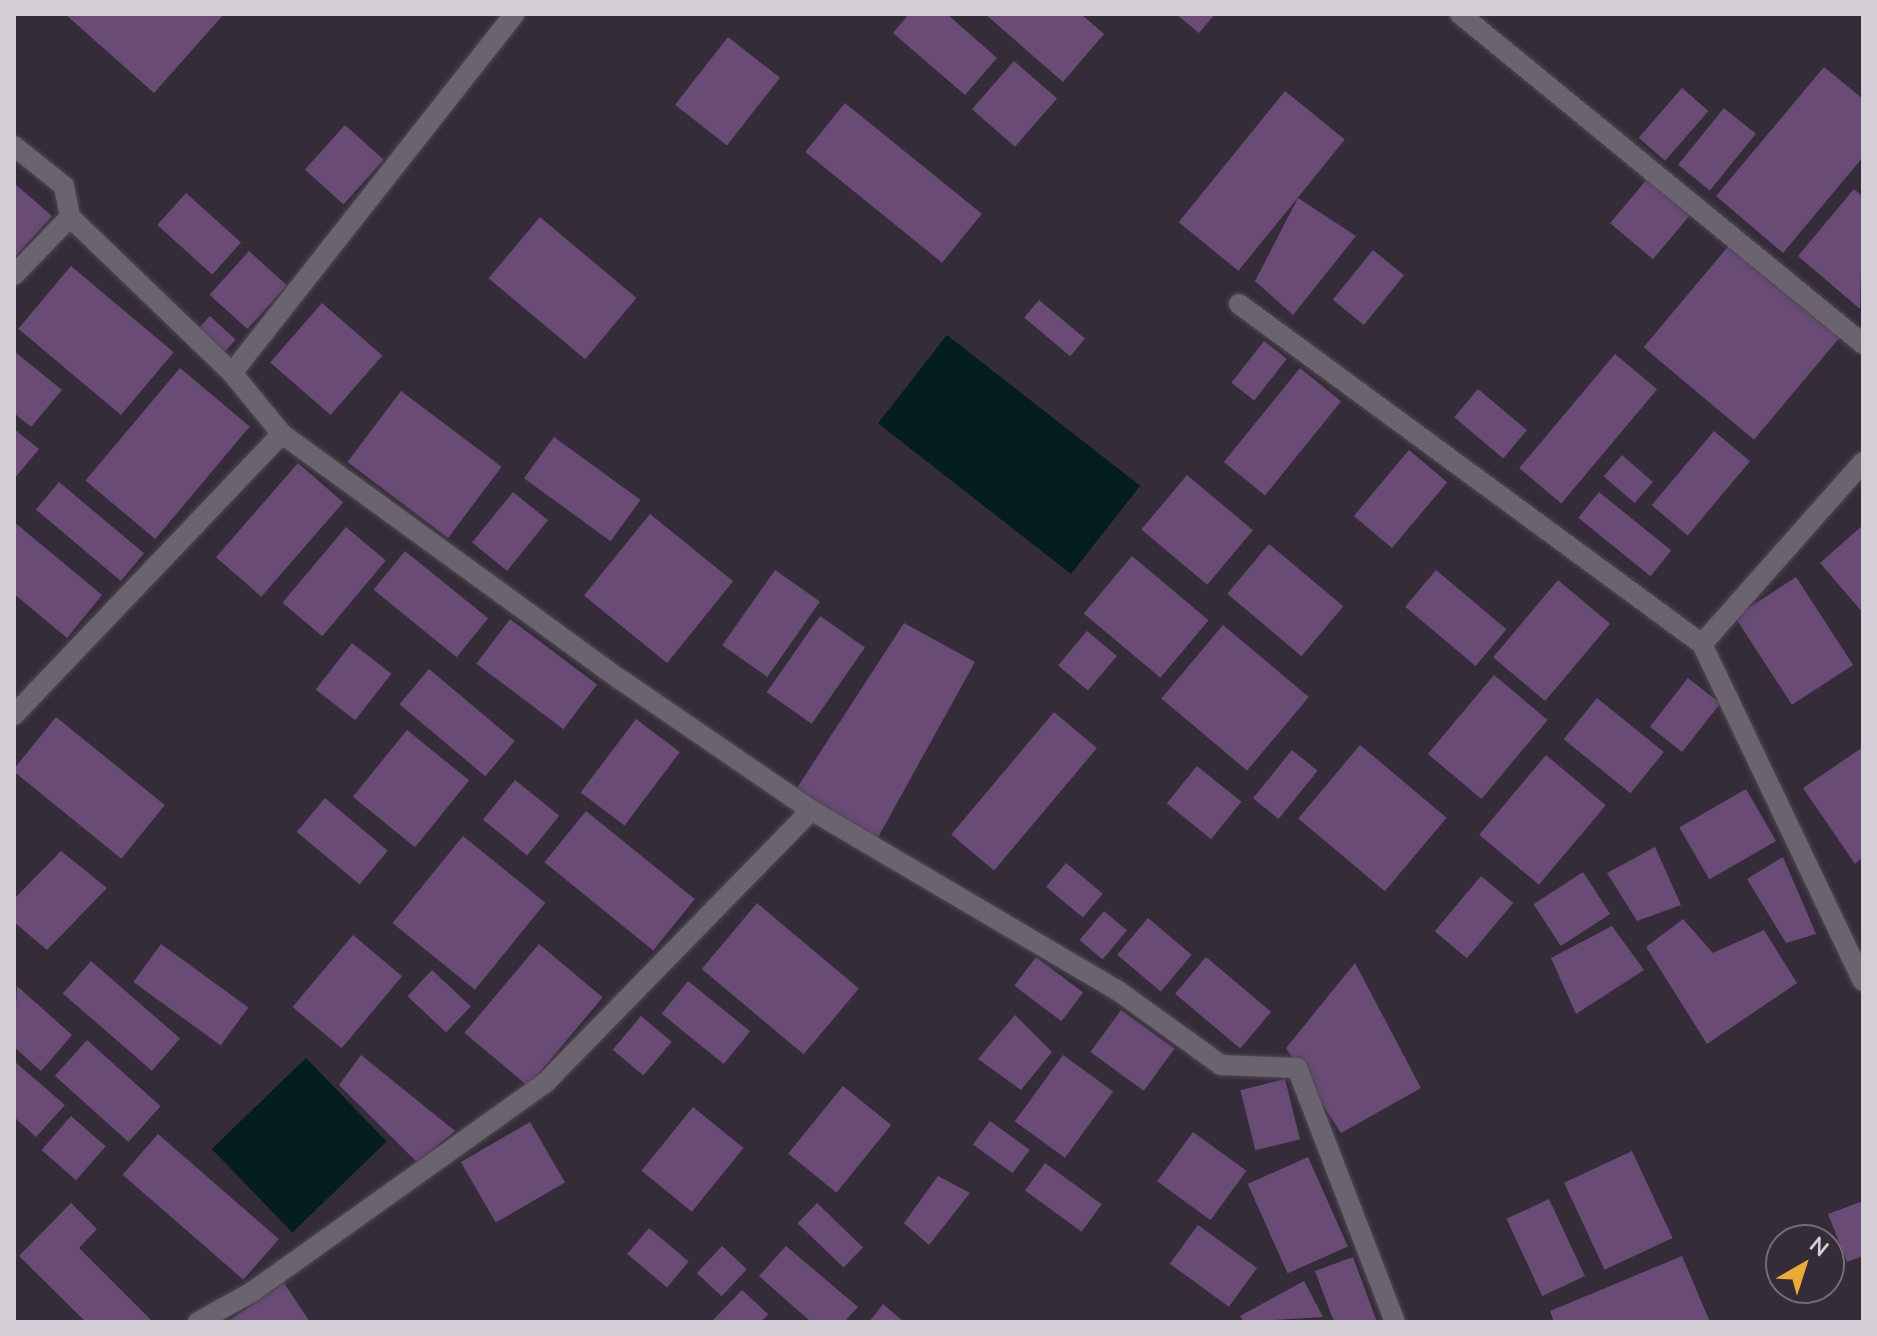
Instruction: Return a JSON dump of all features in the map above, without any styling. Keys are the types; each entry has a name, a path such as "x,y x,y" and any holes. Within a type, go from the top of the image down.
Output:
{"street":[{"path":"232,373 514,14"},
{"path":"1460,14 1863,344"},
{"path":"14,146 64,186 70,217 232,373 282,434 811,810 1117,990 1221,1065 1297,1068 1395,1322"},
{"path":"14,275 70,217"},
{"path":"1239,304 1702,644 1863,981"},
{"path":"14,715 282,434"},
{"path":"1702,644 1863,462"},
{"path":"198,1322 265,1284 545,1083 811,810"}],"shaded area":[{"path":"947,335 1140,486 1071,574 878,423"},
{"path":"306,1058 387,1141 292,1232 212,1149"}],"building":[{"path":"65,14 224,14 154,93"},
{"path":"909,14 947,14 997,58 965,95 893,33"},
{"path":"985,14 1081,14 1104,34 1063,82"},
{"path":"1176,14 1215,14 1199,33"},
{"path":"728,37 780,78 727,145 675,105"},
{"path":"1014,61 1057,98 1015,147 972,109"},
{"path":"1824,67 1863,99 1863,157 1783,253 1716,196"},
{"path":"1682,88 1708,111 1665,161 1639,138"},
{"path":"1285,91 1345,139 1238,271 1179,222"},
{"path":"845,103 982,214 942,263 805,152"},
{"path":"1724,108 1756,134 1710,191 1678,165"},
{"path":"345,125 384,160 343,204 305,170"},
{"path":"1648,178 1691,214 1653,259 1610,223"},
{"path":"14,183 52,216 14,258"},
{"path":"1854,189 1863,197 1860,309 1798,256"},
{"path":"186,193 241,243 212,274 157,225"},
{"path":"1298,198 1356,236 1293,315 1255,281"},
{"path":"540,217 637,298 585,359 489,278"},
{"path":"1731,243 1841,336 1754,440 1644,347"},
{"path":"1373,250 1404,275 1364,325 1333,300"},
{"path":"249,251 287,285 247,329 210,295"},
{"path":"71,266 174,352 121,415 18,329"},
{"path":"1039,300 1085,339 1070,356 1024,318"},
{"path":"322,303 382,355 331,415 270,363"},
{"path":"210,316 236,340 221,355 196,331"},
{"path":"1264,341 1287,359 1254,401 1231,383"},
{"path":"14,351 62,390 31,427 14,413"},
{"path":"1615,354 1657,389 1561,503 1519,468"},
{"path":"180,368 250,426 155,539 86,481"},
{"path":"1300,368 1341,401 1265,495 1224,462"},
{"path":"1478,389 1527,430 1503,458 1454,417"},
{"path":"401,391 502,467 448,538 347,462"},
{"path":"14,429 39,449 14,479"},
{"path":"1714,431 1750,461 1688,536 1652,505"},
{"path":"554,437 641,500 611,541 524,478"},
{"path":"1409,450 1447,482 1392,548 1354,516"},
{"path":"1622,455 1653,482 1635,503 1604,476"},
{"path":"298,463 343,502 261,597 216,557"},
{"path":"1187,475 1253,530 1207,585 1141,529"},
{"path":"59,482 144,553 121,581 36,510"},
{"path":"513,492 548,520 507,571 472,543"},
{"path":"1599,492 1671,551 1651,576 1578,518"},
{"path":"650,514 733,581 667,663 584,596"},
{"path":"14,522 102,595 67,638 14,594"},
{"path":"1863,525 1863,613 1820,563"},
{"path":"346,527 386,560 322,636 282,603"},
{"path":"1269,544 1343,606 1302,656 1227,594"},
{"path":"405,551 488,618 457,657 374,590"},
{"path":"1132,556 1209,620 1160,678 1084,613"},
{"path":"775,570 820,602 767,677 722,645"},
{"path":"1436,570 1506,629 1476,666 1405,607"},
{"path":"1796,577 1853,665 1792,705 1735,617"},
{"path":"1558,580 1610,624 1545,701 1493,657"},
{"path":"820,616 865,648 812,724 767,692"},
{"path":"510,619 597,685 563,729 476,664"},
{"path":"904,623 975,662 876,841 797,788"},
{"path":"1223,625 1309,697 1247,771 1161,699"},
{"path":"1087,631 1117,656 1088,691 1058,665"},
{"path":"352,643 391,674 355,720 316,689"},
{"path":"429,669 515,741 485,776 399,704"},
{"path":"1494,675 1548,720 1481,799 1428,754"},
{"path":"1688,678 1720,703 1682,752 1650,727"},
{"path":"1597,698 1664,752 1630,793 1564,739"},
{"path":"1054,712 1097,748 994,871 951,835"},
{"path":"56,717 165,805 121,859 14,772"},
{"path":"636,719 680,752 625,826 581,792"},
{"path":"407,730 469,780 415,847 353,797"},
{"path":"1360,745 1447,818 1385,891 1298,819"},
{"path":"1863,747 1863,857 1855,864 1803,788"},
{"path":"1292,750 1318,771 1279,819 1253,798"},
{"path":"1546,755 1606,805 1539,885 1479,835"},
{"path":"1197,766 1241,802 1211,839 1167,803"},
{"path":"515,780 559,816 527,856 483,820"},
{"path":"1746,789 1776,841 1709,879 1679,828"},
{"path":"325,798 388,851 360,884 297,832"},
{"path":"586,811 695,899 653,950 544,862"},
{"path":"463,836 545,903 475,990 393,923"},
{"path":"1655,847 1681,905 1637,921 1607,873"},
{"path":"61,851 107,888 47,950 14,922 14,899"},
{"path":"1783,857 1816,934 1786,943 1747,879"},
{"path":"1066,863 1103,894 1083,918 1046,887"},
{"path":"1583,872 1610,914 1561,946 1534,904"},
{"path":"1481,876 1513,903 1467,958 1435,931"},
{"path":"757,903 859,988 804,1054 702,969"},
{"path":"1104,911 1127,930 1103,959 1080,940"},
{"path":"1148,918 1192,955 1161,991 1117,955"},
{"path":"1683,919 1713,953 1764,930 1797,983 1707,1044 1646,947"},
{"path":"1612,926 1644,970 1576,1014 1551,958"},
{"path":"353,935 402,976 342,1048 293,1007"},
{"path":"161,944 248,1007 221,1046 133,982"},
{"path":"539,944 603,997 528,1086 464,1033"},
{"path":"1036,957 1083,993 1061,1021 1014,986"},
{"path":"1206,957 1271,1012 1240,1048 1175,994"},
{"path":"91,961 180,1038 152,1071 63,993"},
{"path":"1355,963 1421,1088 1341,1133 1286,1048"},
{"path":"432,970 471,1006 446,1032 407,996"},
{"path":"688,981 750,1031 724,1064 662,1014"},
{"path":"17,986 72,1035 41,1071 14,1047"},
{"path":"1121,1010 1174,1049 1144,1091 1090,1052"},
{"path":"1015,1015 1052,1052 1021,1090 978,1059"},
{"path":"641,1016 672,1042 643,1075 613,1050"},
{"path":"87,1040 161,1106 128,1142 55,1076"},
{"path":"361,1055 455,1131 417,1162 339,1085"},
{"path":"1063,1055 1113,1091 1065,1158 1015,1121"},
{"path":"14,1061 65,1105 36,1137 14,1117"},
{"path":"1285,1079 1300,1139 1255,1150 1240,1090"},
{"path":"843,1086 891,1125 836,1193 788,1154"},
{"path":"693,1107 744,1148 692,1212 641,1171"},
{"path":"71,1116 106,1146 76,1180 41,1150"},
{"path":"990,1121 1030,1150 1013,1173 973,1144"},
{"path":"530,1122 565,1183 496,1223 461,1162"},
{"path":"1193,1132 1246,1171 1211,1220 1157,1181"},
{"path":"158,1134 279,1239 243,1280 123,1175"},
{"path":"1632,1151 1673,1238 1605,1270 1564,1183"},
{"path":"1308,1157 1348,1247 1288,1273 1248,1184"},
{"path":"1045,1163 1102,1204 1082,1232 1025,1191"},
{"path":"938,1176 970,1193 929,1245 904,1223"},
{"path":"1549,1199 1585,1276 1542,1296 1506,1219"},
{"path":"1863,1201 1863,1256 1847,1262 1845,1224 1832,1224 1828,1214"},
{"path":"71,1203 97,1229 79,1248 153,1322 86,1322 19,1256"},
{"path":"817,1203 863,1247 844,1268 798,1223"},
{"path":"1198,1225 1257,1268 1229,1307 1170,1264"},
{"path":"649,1228 689,1261 667,1287 627,1254"},
{"path":"722,1246 747,1269 722,1296 697,1273"},
{"path":"786,1246 858,1307 844,1322 811,1322 759,1276"},
{"path":"1682,1256 1710,1322 1554,1322 1550,1311"},
{"path":"1353,1257 1377,1322 1334,1322 1315,1271"},
{"path":"1304,1281 1323,1317 1244,1322 1240,1316"},
{"path":"284,1283 310,1322 227,1322"},
{"path":"742,1290 768,1314 761,1322 711,1322"},
{"path":"883,1304 904,1322 869,1322"}]}
